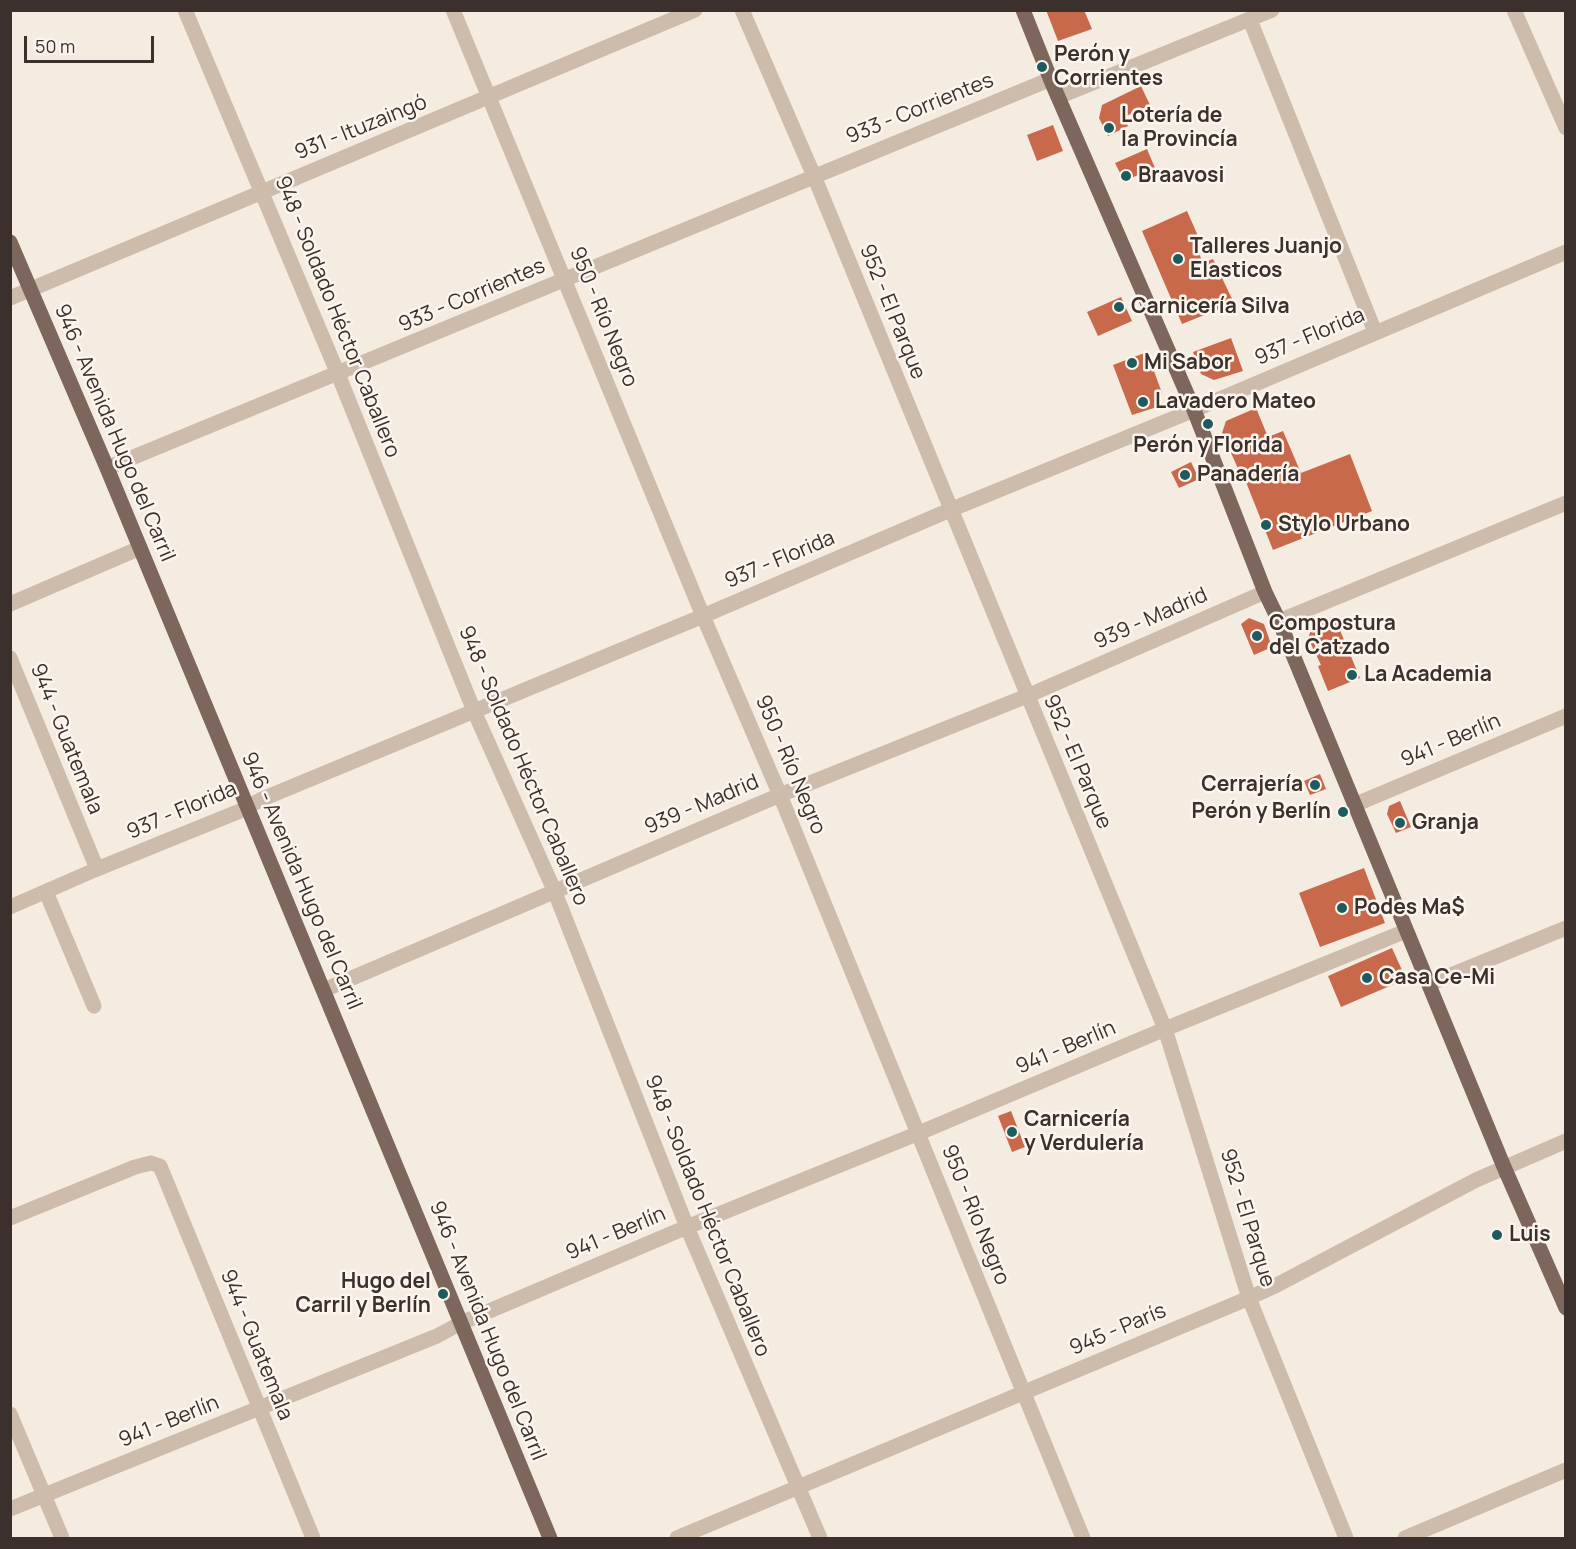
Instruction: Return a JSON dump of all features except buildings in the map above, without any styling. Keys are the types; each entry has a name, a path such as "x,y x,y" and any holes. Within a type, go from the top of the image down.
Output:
{"main road":[{"path":"1023,10 1194,410 1264,592 1279,621 1504,1167 1566,1308"},
{"name":"946 - Avenida Hugo del Carril","path":"10,242 107,468 550,1539"}],"street":[{"name":"948 - Soldado Héctor Caballero","path":"185,10 338,374 474,711 554,890 687,1227 820,1539"},
{"name":"950 - Río Negro","path":"453,10 703,616 780,795 1083,1539"},
{"name":"931 - Ituzaingó","path":"10,298 694,10"},
{"name":"952 - El Parque","path":"742,10 814,176 1165,1029 1249,1298 1346,1539"},
{"path":"1059,97 1272,10"},
{"path":"1514,10 1566,128"},
{"path":"1250,20 1375,332"},
{"name":"933 - Corrientes","path":"107,468 1051,79"},
{"name":"937 - Florida","path":"10,907 1566,252"},
{"path":"1279,621 1566,502"},
{"path":"10,604 140,548"},
{"name":"939 - Madrid","path":"324,990 780,795 1027,696 1264,592"},
{"name":"944 - Guatemala","path":"10,658 97,869"},
{"name":"941 - Berlín","path":"1354,805 1566,716"},
{"path":"46,892 94,1006"},
{"path":"1429,984 1566,928"},
{"name":"941 - Berlín","path":"10,1509 437,1336 461,1323 687,1227 1406,932"},
{"name":"945 - París","path":"677,1539 1249,1298 1504,1167 1566,1142"},
{"name":"944 - Guatemala","path":"10,1218 135,1167 151,1163 160,1166 313,1539"},
{"path":"10,1414 62,1539"},
{"path":"1405,1539 1566,1470"}],"place":[{"name":"Perón y Corrientes","path":"1042,67"},
{"name":"Lotería de la Provincía","path":"1109,128"},
{"name":"Braavosi","path":"1126,176"},
{"name":"Talleres Juanjo Elasticos","path":"1178,259"},
{"name":"Carnicería Silva","path":"1119,307"},
{"name":"Mi Sabor","path":"1132,363"},
{"name":"Lavadero Mateo","path":"1143,402"},
{"name":"Perón y Florida","path":"1208,424"},
{"name":"Panadería","path":"1185,475"},
{"name":"Stylo Urbano","path":"1266,525"},
{"name":"Compostura del Catzado","path":"1257,636"},
{"name":"La Academia","path":"1352,675"},
{"name":"Cerrajería","path":"1315,785"},
{"name":"Perón y Berlín","path":"1343,812"},
{"name":"Granja","path":"1400,823"},
{"name":"Podes Ma$","path":"1342,908"},
{"name":"Casa Ce-Mi","path":"1367,978"},
{"name":"Carnicería y Verdulería","path":"1012,1132"},
{"name":"Luis","path":"1497,1235"},
{"name":"Hugo del Carril y Berlín","path":"443,1294"}]}
